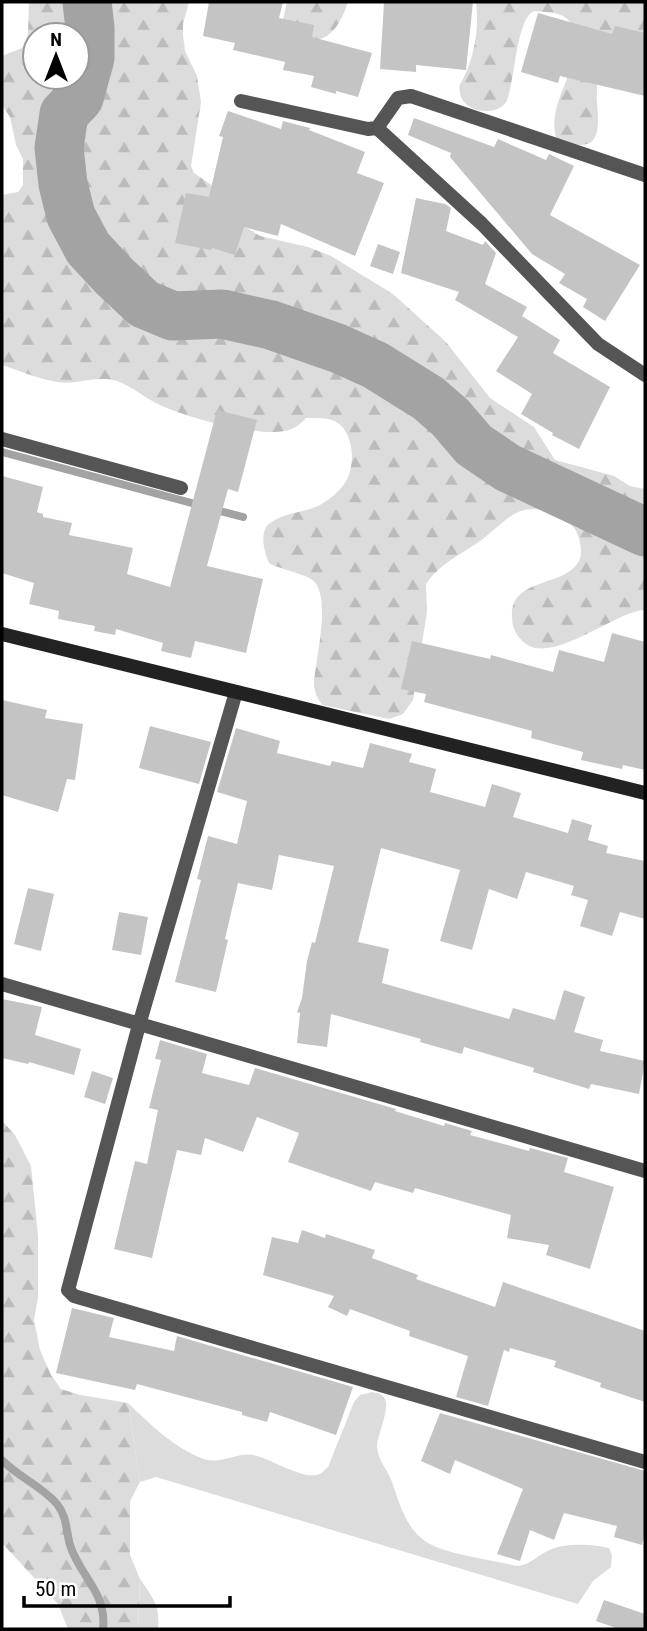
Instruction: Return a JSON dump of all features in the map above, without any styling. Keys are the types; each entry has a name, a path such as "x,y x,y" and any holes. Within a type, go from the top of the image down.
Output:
{"street":[{"path":"241,101 368,129 377,128 398,98 411,96 645,175"},
{"path":"377,128 482,224 598,344 645,375"},
{"path":"2,439 181,488"},
{"path":"2,634 645,793"},
{"path":"236,692 139,1025 68,1290 74,1296 645,1462"},
{"path":"2,984 645,1171"}],"green space":[{"path":"29,2 189,2 183,35 185,51 197,76 201,102 191,166 194,173 213,186 236,219 260,236 308,247 331,256 393,294 446,342 490,398 534,427 555,460 614,476 630,486 645,489 645,610 552,647 538,648 526,644 514,629 514,604 527,589 570,571 579,561 581,548 576,530 563,517 536,509 518,512 445,564 426,584 427,612 413,700 403,714 389,719 322,705 314,686 322,613 318,587 308,577 270,564 263,538 266,528 275,520 320,505 337,493 346,481 351,464 348,437 338,423 323,418 306,418 296,427 284,431 237,428 166,408 127,385 110,379 58,382 2,365 2,195 18,192 23,185 23,159 16,145 10,117 2,105 2,56 21,48 21,91 91,91 91,21 28,21"},
{"path":"287,2 348,2 342,18 332,32 311,40 298,36 282,24"},
{"path":"476,2 645,2 645,50 635,50 599,69 598,125 594,140 581,145 557,140 554,125 556,110 576,49 576,35 570,22 559,14 535,11 529,15 520,37 509,94 502,106 485,111 468,106 464,102 459,86 474,46"},
{"path":"2,1121 15,1135 31,1166 38,1236 38,1297 34,1320 40,1350 51,1375 61,1389 128,1403 140,1482 130,1501 130,1555 140,1579 138,1629 68,1629 58,1604 2,1543"},
{"path":"372,1392 383,1396 386,1404 377,1447 379,1457 410,1526 423,1540 450,1552 516,1566 526,1564 558,1547 603,1547 609,1548 612,1555 611,1567 593,1581 578,1604 156,1477 140,1482 128,1403 171,1441 201,1458 221,1460 253,1455 296,1472 313,1475 328,1467 354,1402 360,1395"},
{"path":"140,1579 157,1608 158,1629 138,1629"}],"building":[{"path":"209,2 283,2 279,18 314,25 312,37 372,53 358,97 311,87 314,76 283,70 285,62 233,50 235,43 203,36"},
{"path":"384,2 473,2 466,70 416,65 416,72 380,69"},
{"path":"538,13 612,34 615,26 645,33 645,96 560,76 558,83 521,72"},
{"path":"228,111 281,129 283,121 310,128 309,130 365,152 357,173 384,183 355,256 281,224 278,236 244,227 235,255 212,248 211,250 175,243 186,193 209,197 223,137 219,136"},
{"path":"414,118 494,147 498,139 546,160 549,154 574,166 550,215 640,265 605,321 583,307 587,299 559,283 565,274 532,254 450,157 451,153 408,135"},
{"path":"416,198 445,204 451,208 446,231 483,245 485,241 496,253 485,284 527,307 522,316 560,340 553,353 610,387 579,449 521,414 532,394 496,371 518,337 455,300 459,292 401,273"},
{"path":"378,244 400,252 393,274 370,266"},
{"path":"217,410 257,420 238,492 228,489 207,566 263,579 246,653 195,641 191,658 161,651 163,643 116,629 115,635 94,631 95,626 58,619 59,611 29,604 34,583 2,573 2,476 43,487 37,512 43,514 43,517 72,523 69,535 133,548 127,574 170,587"},
{"path":"612,633 645,642 645,770 623,765 622,769 581,760 583,752 531,738 532,731 424,702 426,694 401,689 412,641 490,659 491,655 553,672 559,650 604,662"},
{"path":"2,700 47,710 45,718 83,724 75,780 67,779 58,812 2,795"},
{"path":"150,726 211,742 199,784 139,768"},
{"path":"236,728 280,741 277,753 330,766 332,761 363,768 370,743 412,754 409,762 436,769 430,792 485,807 492,784 521,793 513,817 568,833 572,819 592,825 588,840 608,846 606,853 645,861 645,919 620,912 612,936 580,926 588,900 571,895 574,886 526,872 517,899 489,889 472,950 440,941 460,870 381,848 358,942 389,949 382,983 509,1019 513,1008 555,1020 564,990 585,997 574,1032 603,1040 600,1051 645,1061 639,1094 591,1084 589,1089 533,1072 534,1068 464,1047 462,1054 420,1042 421,1039 331,1014 327,1047 297,1043 300,1013 297,1012 302,998 307,961 312,942 315,943 334,866 279,855 272,890 238,883 216,992 175,982 201,880 197,879 208,836 237,844 247,801 217,792"},
{"path":"28,888 54,894 41,951 14,944"},
{"path":"119,912 148,917 141,955 112,950"},
{"path":"2,999 42,1007 35,1035 81,1049 74,1075 29,1062 28,1064 2,1058"},
{"path":"160,1040 207,1054 202,1073 249,1085 255,1068 396,1109 395,1111 444,1126 445,1123 472,1131 470,1135 568,1158 564,1172 614,1187 590,1269 546,1255 549,1245 507,1238 511,1215 415,1188 413,1193 375,1182 371,1191 288,1162 299,1133 257,1117 243,1152 205,1138 201,1155 177,1150 152,1258 114,1249 135,1161 147,1164 158,1110 149,1108 161,1060 155,1059"},
{"path":"92,1071 113,1078 105,1104 84,1097"},
{"path":"302,1230 325,1238 326,1234 375,1250 372,1258 418,1275 416,1279 495,1307 503,1282 645,1331 645,1402 600,1387 601,1383 554,1367 556,1361 510,1348 509,1352 504,1350 488,1406 456,1397 468,1356 409,1336 410,1331 350,1309 347,1316 328,1307 334,1296 263,1275 272,1237 298,1243"},
{"path":"72,1308 114,1318 109,1337 174,1351 177,1336 353,1387 336,1435 270,1412 267,1422 242,1415 242,1412 137,1384 135,1390 56,1373"},
{"path":"440,1413 645,1471 645,1533 642,1545 614,1537 617,1526 564,1513 554,1540 530,1530 520,1561 497,1554 523,1489 455,1460 450,1474 421,1461"},
{"path":"604,1600 645,1614 645,1629 619,1629 596,1621"}],"waterway":[{"path":"87,2 90,58 79,98 64,114 59,148 63,184 71,216 88,248 114,276 144,304 173,316 222,314 271,325 337,348 375,365 428,398 450,417 474,445 508,468 645,532"},
{"path":"2,452 199,505"},
{"path":"212,509 243,517"},
{"path":"2,1460 44,1492 60,1509 74,1556 101,1605 103,1629"}]}
